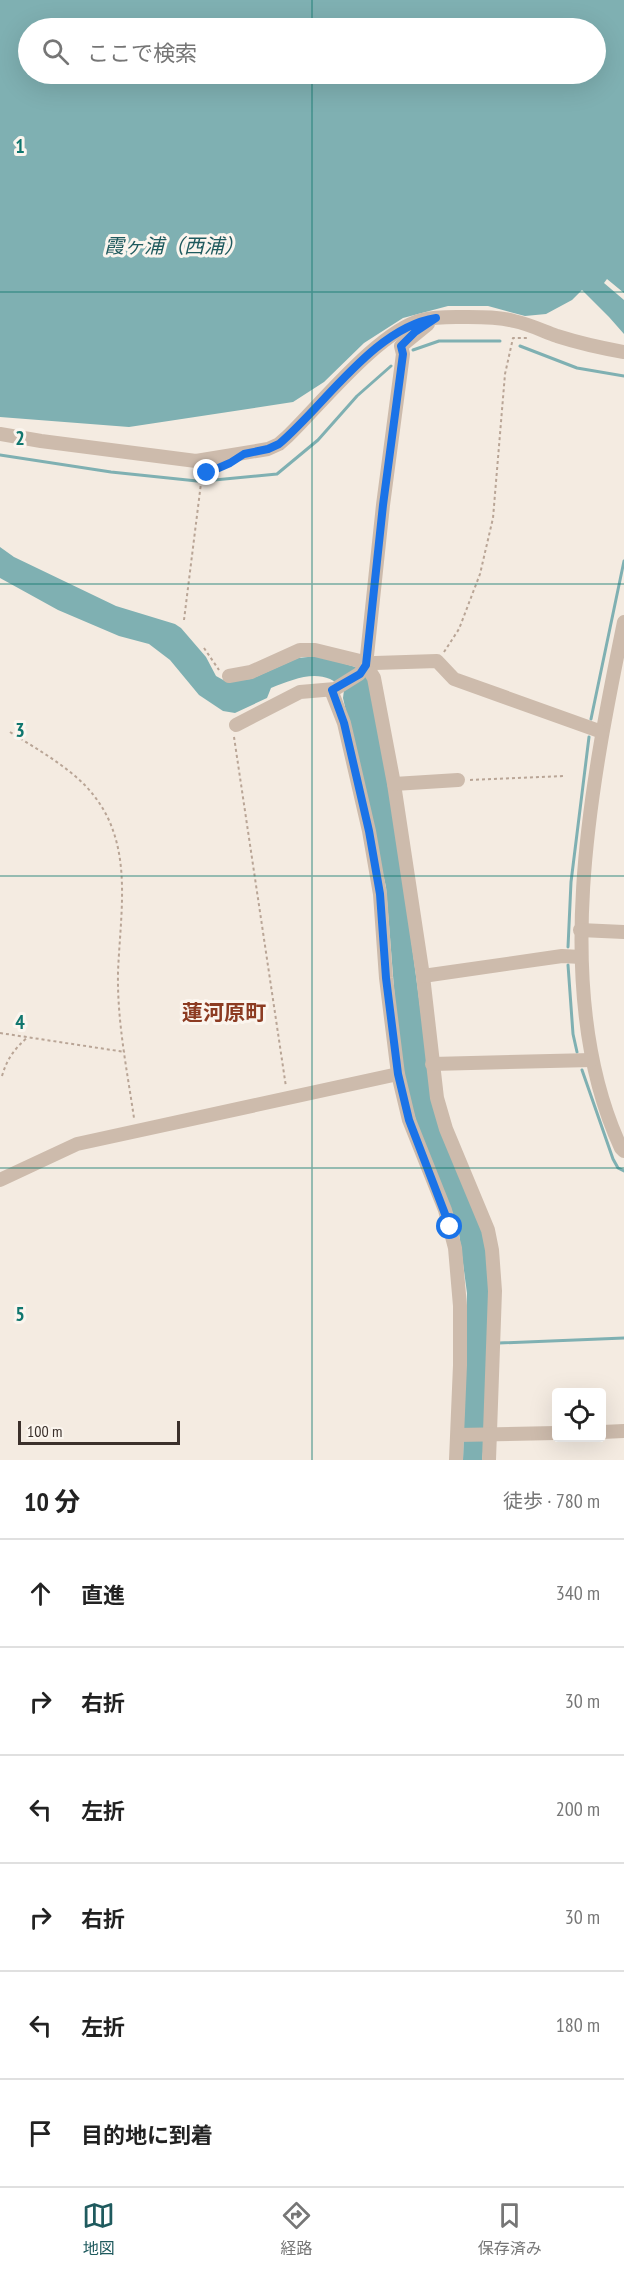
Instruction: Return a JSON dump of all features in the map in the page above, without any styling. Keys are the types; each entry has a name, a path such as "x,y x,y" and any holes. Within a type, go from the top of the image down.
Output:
{"street":[{"path":"0,434 196,461 268,449 279,444 288,436 384,342 411,324 436,318 490,316 512,320 565,338 624,352"},
{"path":"363,669 403,354 401,346 415,332 436,318"},
{"path":"624,624 594,780 580,930 582,990 592,1060 609,1124 624,1151"},
{"path":"230,676 251,672 300,650 326,652 347,657 374,678 394,784 423,976 432,1064 441,1113 488,1230 492,1250 495,1291 489,1460"},
{"path":"236,725 300,692 336,688 375,663 437,661 454,679 602,732"},
{"path":"336,688 369,831 380,894 386,978 398,1074 409,1120 445,1210 455,1248 460,1306 460,1435 456,1460"},
{"path":"394,784 458,780"},
{"path":"580,930 624,932"},
{"path":"423,976 562,956 581,957"},
{"path":"432,1064 592,1060"},
{"path":"0,1180 62,1149 136,1130 398,1074"},
{"path":"606,1432 624,1431"},
{"path":"460,1435 552,1433"}],"path":[{"path":"437,661 452,644 459,630 483,563 493,518 504,374 513,338 532,338"},
{"path":"184,620 202,475 214,470"},
{"path":"204,648 220,671 230,676"},
{"path":"236,725 234,751 287,1097"},
{"path":"10,732 77,778 106,813 115,834 123,877 118,974 125,1052 136,1130"},
{"path":"458,780 564,776"},
{"path":"0,1033 125,1052"},
{"path":"2,1076 11,1055 28,1037"}],"water":[{"name":"霞ヶ浦（西浦）","path":"0,0 624,0 624,293 607,279 604,283 624,300 624,334 582,290 572,300 546,314 525,316 488,306 448,306 403,318 364,343 324,382 293,402 129,427 0,417"},
{"path":"0,547 14,557 116,606 175,624 206,657 216,676 225,681 251,679 298,658 318,656 359,668 368,677 394,810 429,1074 481,1223 490,1274 486,1428 482,1460 463,1460 467,1293 458,1226 419,1131 399,1051 386,887 343,698 344,690 328,678 309,676 271,688 267,698 235,713 223,711 199,695 170,660 149,644 119,636 58,610 0,578"}],"waterway":[{"path":"413,350 439,341 500,341"},
{"path":"520,346 577,368 624,376"},
{"path":"204,481 277,474 318,440 357,396 391,366"},
{"path":"0,455 111,472 197,481"},
{"path":"591,719 624,561"},
{"path":"568,947 571,882 589,737"},
{"path":"568,965 573,1034 577,1052"},
{"path":"582,1070 613,1159 618,1168 624,1171"},
{"path":"499,1343 624,1338"}],"district":[{"name":"蓮河原町","path":"224,1013"}],"route":[{"path":"207,473 244,454 279,444 384,342 411,324 436,318 415,332 401,346 400,350 403,354 383,505 366,665 360,674 332,690 344,723 369,831 380,894 386,978 398,1074 409,1120 450,1227"}]}
